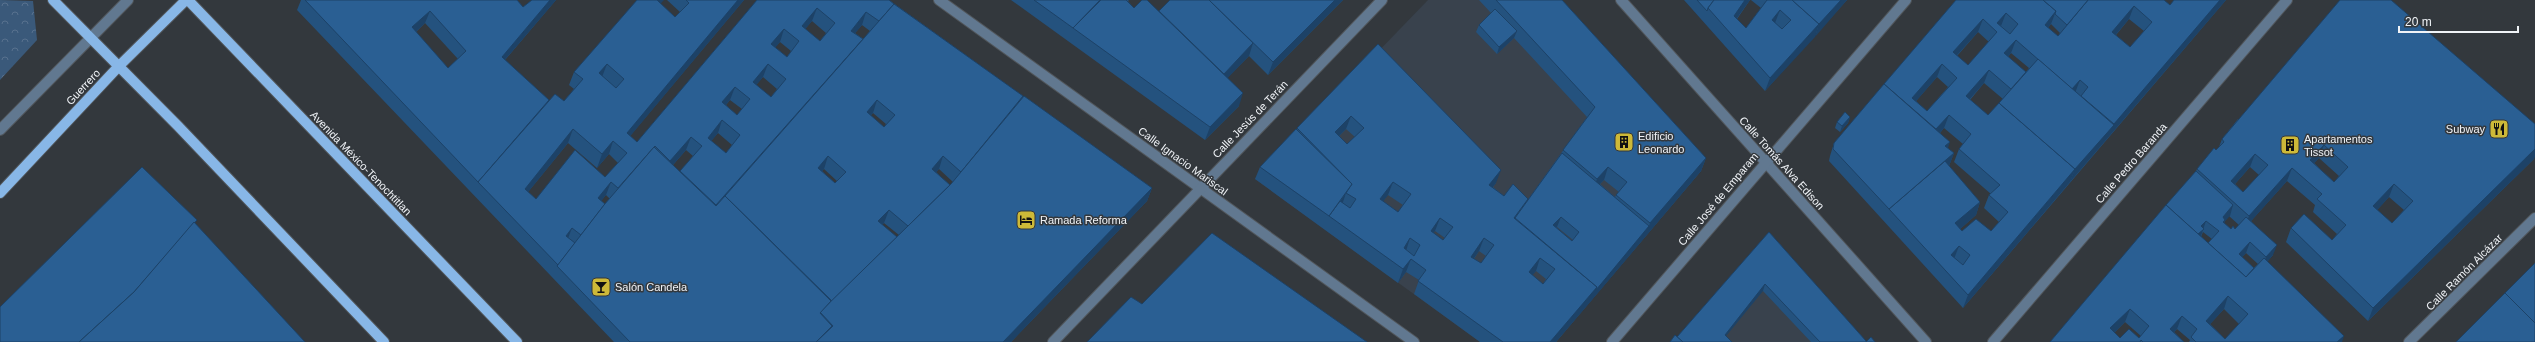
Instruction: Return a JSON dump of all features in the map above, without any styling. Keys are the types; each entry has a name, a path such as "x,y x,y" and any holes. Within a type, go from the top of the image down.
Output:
{"main road":[{"path":"53,0 119,66 384,342"},
{"name":"Guerrero","path":"0,193 119,66 187,0"},
{"name":"Avenida México-Tenochtitlan","path":"187,0 517,342"}],"street":[{"path":"0,130 128,0"},
{"name":"Calle Ignacio Mariscal","path":"939,0 1414,342"},
{"name":"Calle Jesús de Terán","path":"1053,342 1382,0"},
{"name":"Calle Tomás Alva Edison","path":"1621,0 1926,342"},
{"name":"Calle José de Emparam","path":"1612,342 1906,0"},
{"name":"Calle Pedro Baranda","path":"1994,342 2287,0"},
{"name":"Calle Ramón Alcázar","path":"2409,342 2535,218"}],"shaded area":[{"path":"1428,0 1544,0 1701,171 1556,342 1480,342 1255,179"},
{"path":"1767,239 1859,342 1676,342"}],"green space":[{"path":"0,0 33,1 37,40 0,80"}],"building":[{"path":"305,0 517,0 523,7 532,0 550,0 502,57 549,100 478,182","holes":["430,11 466,51 448,68 412,27"]},
{"path":"637,0 657,0 675,17 689,3 686,0 738,0 627,133 637,142 757,0 889,0 894,4 879,21 866,12 851,31 863,39 716,205 680,171 702,146 691,137 670,161 655,146 618,188 611,182 598,198 605,204 581,235 572,228 566,236 575,243 558,265 478,182 555,94 564,101 583,79 574,72","holes":["817,8 835,23 820,41 802,26","784,29 799,41 787,57 771,44","607,64 624,79 616,88 599,73","768,64 786,79 771,97 753,82","735,87 750,99 737,115 722,102","722,120 740,135 726,153 708,138","573,129 602,154 613,141 627,153 605,177 575,150 536,199 525,189"]},
{"path":"1034,0 1100,0 1073,28"},
{"path":"1101,0 1126,0 1134,8 1142,0 1147,0 1243,93 1210,127 1073,28"},
{"path":"1170,0 1209,0 1253,43 1224,74 1159,11"},
{"path":"1209,0 1335,0 1273,62"},
{"path":"1496,0 1562,0 1706,158 1650,223 1616,195 1627,182 1608,167 1597,179 1563,150 1595,107"},
{"path":"1697,0 1714,0 1707,11"},
{"path":"1714,0 1745,0 1734,16 1746,28 1767,0 1792,0 1819,24 1770,78 1708,8","holes":["1780,10 1791,20 1782,29 1772,20"]},
{"path":"1792,0 1841,0 1819,24"},
{"path":"1956,0 2043,0 2056,11 2045,25 2058,36 2088,0 2164,0 2170,5 2174,0 2220,0 2114,124 2081,96 2088,87 2080,80 2072,89 2016,40 2004,53 2026,72 2011,89 1989,70 1966,96 1988,115 1999,103 2075,169 1968,295 1889,209 1945,161 1980,202 1955,223 1962,231 1976,219 1991,231 2008,212 1989,195 2000,185 1959,149 1971,134 1949,115 1936,129 1884,84","holes":["2134,6 2152,22 2130,47 2112,32","2006,13 2018,24 2010,34 1997,23","1983,19 1997,32 1968,65 1953,52","1942,64 1957,78 1927,111 1912,98","1959,246 1970,255 1963,265 1951,255"]},
{"path":"2043,0 2088,0 2067,25 2055,14 2056,11"},
{"path":"2340,0 2391,0 2535,124 2535,149 2373,308 2291,228 2304,214 2332,240 2346,225 2317,199 2322,194 2292,168 2249,216 2197,169 2214,148 2216,150 2224,142 2222,139","holes":["2324,145 2348,167 2334,182 2310,160","2255,154 2268,165 2243,192 2231,181","2394,184 2413,201 2392,223 2373,206"]},
{"path":"894,4 1023,96 961,172 943,156 932,169 950,185 908,226 889,210 878,221 897,237 832,301 725,196","holes":["877,100 895,115 884,127 867,112","828,156 846,172 835,183 818,168"]},
{"path":"1495,9 1517,31 1499,47 1479,25"},
{"path":"1378,44 1501,170 1489,185 1504,196 1513,184 1528,199 1514,218 1597,287 1550,342 1503,342 1418,281 1426,270 1411,259 1403,269 1329,216 1340,201 1350,208 1356,199 1346,193 1352,184 1297,128","holes":["1351,116 1364,128 1347,144 1335,132","1393,182 1411,194 1398,212 1380,199","1440,218 1453,227 1443,240 1431,231","1410,238 1420,245 1414,256 1404,248","1484,238 1494,245 1481,263 1471,257","1540,258 1555,269 1543,284 1529,272"]},
{"path":"2038,59 2114,125 2075,169 1999,103"},
{"path":"1884,84 1950,142 1945,146 1954,153 1889,209 1833,149 1834,143"},
{"name":"Ramada Reforma","path":"1024,96 1152,188 1003,342 816,342 833,326 820,312 951,184"},
{"path":"1845,112 1850,117 1842,126 1837,122"},
{"path":"1296,129 1352,184 1329,216 1260,167"},
{"path":"654,147 716,206 725,196 831,301 820,313 832,326 816,342 630,342 557,266 604,205"},
{"path":"1562,153 1649,226 1596,290 1597,287 1515,218","holes":["1561,217 1579,232 1572,241 1553,225"]},
{"path":"142,167 197,220 134,292 79,342 0,342 0,307"},
{"path":"2196,171 2233,205 2223,217 2225,220 2223,222 2231,229 2233,226 2235,229 2246,217 2277,245 2266,257 2250,242 2239,254 2254,268 2246,277 2208,243 2219,231 2206,221 2201,226 2204,229 2198,234 2166,205"},
{"path":"2166,205 2246,277 2264,258 2344,336 2337,342 2196,342 2191,337 2197,329 2182,316 2170,329 2184,342 2143,342 2141,340 2140,342 2050,342","holes":["2228,296 2248,314 2225,339 2206,321","2130,309 2149,326 2139,338 2129,329 2120,338 2110,328"]},
{"path":"194,222 305,342 79,342 134,292"},
{"path":"1769,232 1866,342 1820,342 1765,284 1725,335 1732,342 1683,342 1677,337"},
{"path":"1212,233 1367,342 1087,342 1131,297 1142,304"},
{"path":"2535,263 2535,323 2505,293"},
{"path":"2505,293 2535,323 2535,342 2456,342"},
{"path":"1675,335 1683,342 1670,342"},
{"path":"1871,337 1875,342 1866,342"}],"place":[{"name":"Subway","path":"2499,129"},
{"name":"Edificio Leonardo","path":"1624,142"},
{"name":"Apartamentos Tissot","path":"2290,145"},
{"name":"Ramada Reforma","path":"1026,220"},
{"name":"Salón Candela","path":"601,287"}]}
